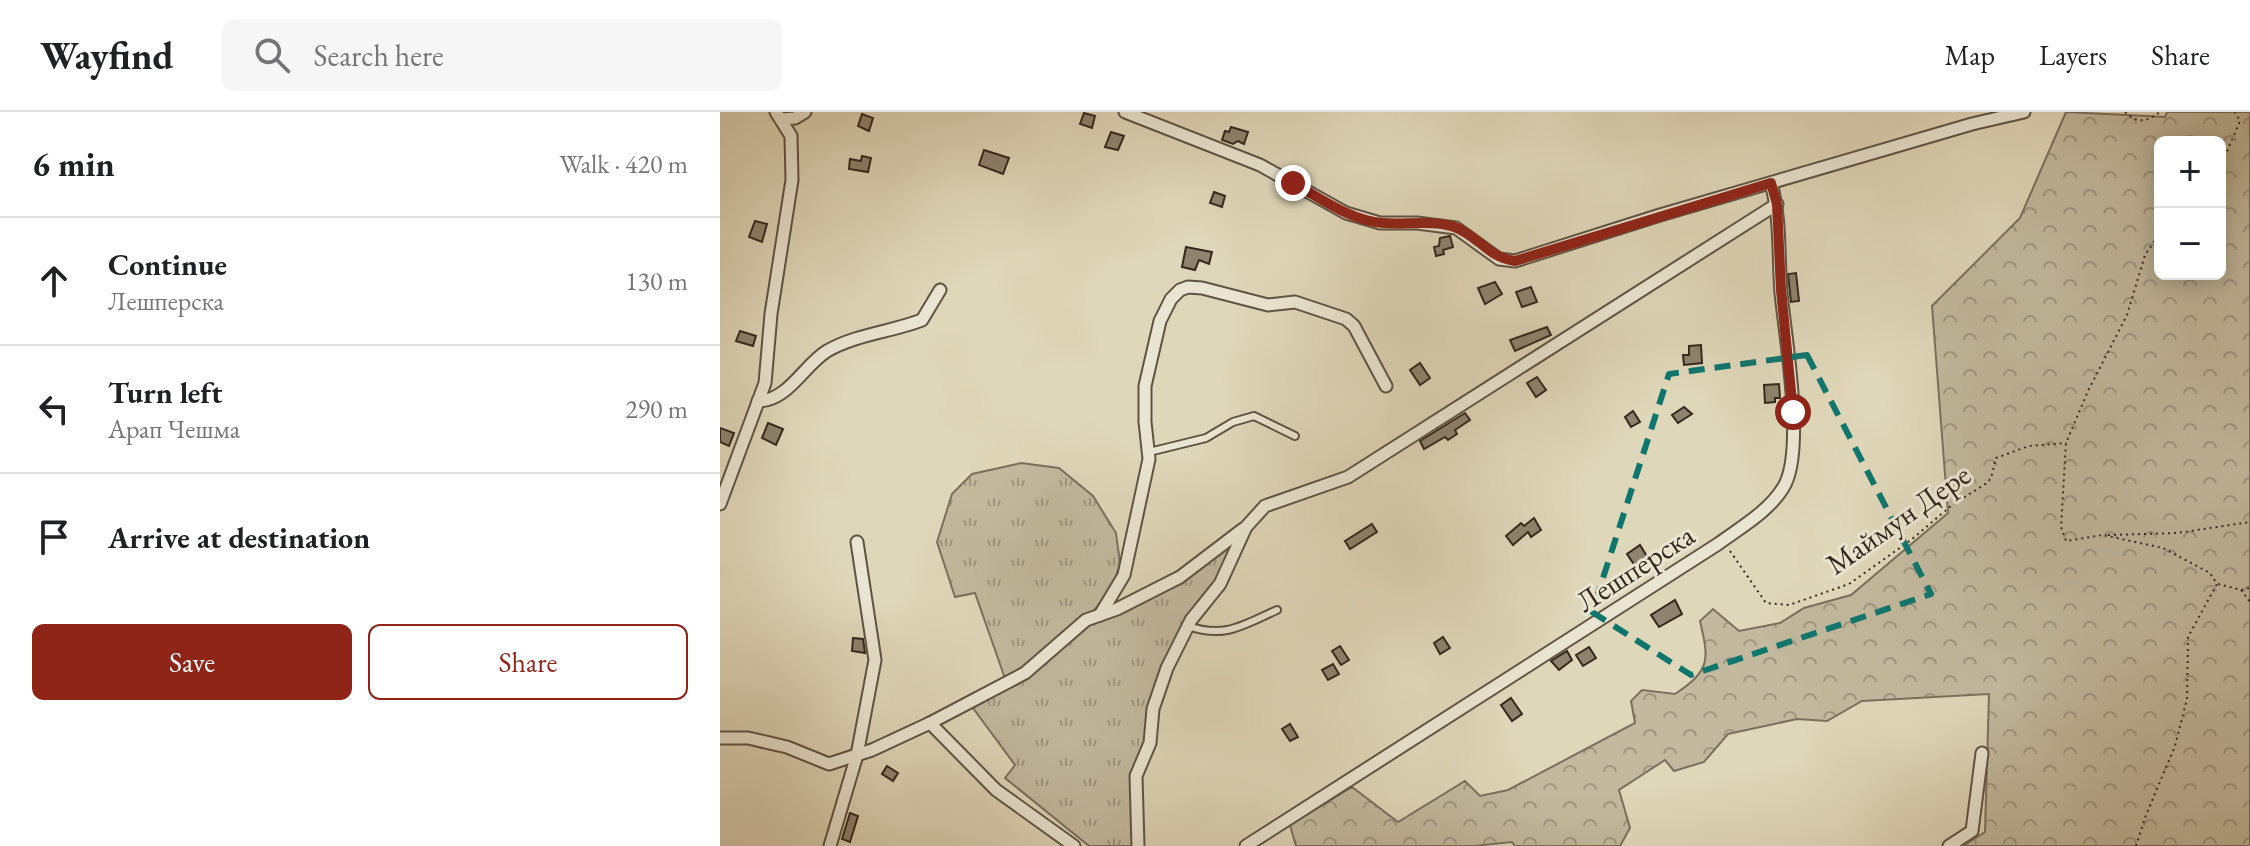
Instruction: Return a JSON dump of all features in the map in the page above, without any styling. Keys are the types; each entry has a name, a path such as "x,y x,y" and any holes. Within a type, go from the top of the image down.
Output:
{"street":[{"path":"779,115 795,118 805,112"},
{"path":"1125,112 1260,165 1346,213 1380,223 1417,223 1456,228 1499,259 1515,261 1972,124 2024,112"},
{"path":"720,504 765,383 771,314 792,180 791,136 779,115"},
{"name":"Лешперска","path":"1246,846 1723,540 1764,510 1785,486 1792,459 1793,412 1781,290 1777,204 1771,183"},
{"path":"720,738 748,738 787,747 829,764 930,723 1025,673 1086,620 1117,609 1180,577 1246,527 1265,506 1348,477 1777,204"},
{"path":"1100,615 1124,575 1149,452 1145,398 1152,354 1160,321 1171,299 1180,290 1202,288 1268,305 1295,302 1346,319 1354,326 1386,386"},
{"path":"758,401 769,401 782,394 826,352 855,338 922,320 940,290"},
{"path":"1138,846 1136,776 1150,743 1153,709 1167,668 1188,626 1220,584 1246,527"},
{"path":"830,846 857,755 875,660 857,542"},
{"path":"930,723 996,790 1074,846"},
{"path":"1949,846 1972,831 1982,753"}],"lane":[{"path":"1149,452 1206,438 1233,422 1254,416 1295,436"},
{"path":"1188,626 1205,632 1224,633 1277,610"}],"path":[{"path":"2125,112 2134,120 2148,121 2160,112"},
{"path":"2226,154 2240,121 2235,112"},
{"path":"2154,242 2145,255 2127,315 2088,391 2066,443 2061,527 2066,541 2103,535 2177,533 2250,522"},
{"name":"Маймун Дере","path":"1723,540 1766,603 1789,605 1849,584 1867,572 1952,505 1987,483 1996,458 2029,446 2066,443"},
{"path":"2103,535 2163,548 2210,573 2217,584 2241,590 2250,588"},
{"path":"2136,846 2175,746 2187,699 2188,637 2217,584"},
{"path":"2241,590 2250,602"}],"highlighted area":[{"path":"1807,355 1931,594 1691,675 1592,612 1669,374"}],"green space":[{"path":"2066,112 2165,117 2167,112 2250,112 2250,846 1963,846 1985,832 1989,694 1862,701 1827,721 1797,719 1728,734 1704,762 1674,771 1665,760 1619,790 1630,828 1620,846 1515,846 1512,842 1474,846 1296,846 1290,825 1352,787 1398,822 1465,781 1480,796 1508,790 1635,723 1631,701 1642,690 1675,694 1687,686 1704,663 1706,655 1700,621 1713,609 1739,631 1780,623 1804,608 1851,595 1948,513 1932,306 2020,218"},
{"path":"1021,463 1059,468 1093,496 1116,533 1120,563 1113,586 1088,618 1180,577 1246,527 1167,668 1150,743 1136,776 1138,846 1089,846 1005,778 1015,765 973,708 1008,687 975,593 955,597 937,542 952,494 972,474"}],"building":[{"path":"1084,113 1095,116 1092,128 1080,124"},
{"path":"862,114 873,118 869,131 858,126"},
{"path":"1231,127 1248,132 1244,144 1222,140 1225,131 1229,132"},
{"path":"1111,132 1124,136 1118,150 1105,147"},
{"path":"984,150 1009,158 1003,174 979,165"},
{"path":"862,156 871,158 868,172 849,169 850,159 861,161"},
{"path":"1214,192 1225,196 1222,207 1210,203"},
{"path":"755,221 767,224 762,242 749,237"},
{"path":"1450,236 1453,247 1436,256 1434,247 1439,246 1440,238"},
{"path":"1186,247 1212,252 1209,264 1199,260 1195,270 1182,267"},
{"path":"1796,273 1799,301 1791,302 1788,274"},
{"path":"1495,282 1502,294 1485,304 1478,288"},
{"path":"1531,287 1537,302 1522,307 1516,292"},
{"path":"1547,327 1551,335 1515,351 1510,340"},
{"path":"740,331 756,336 753,346 736,341"},
{"path":"1701,345 1702,363 1684,365 1683,355 1689,355 1689,346"},
{"path":"1420,363 1430,378 1420,385 1410,370"},
{"path":"1537,377 1546,390 1536,397 1527,383"},
{"path":"1779,384 1780,398 1765,403 1764,385"},
{"path":"1684,407 1692,414 1678,423 1672,415"},
{"path":"1633,411 1640,422 1631,427 1625,417"},
{"path":"1465,413 1470,420 1455,430 1457,434 1424,449 1420,441"},
{"path":"768,423 783,429 776,445 762,438"},
{"path":"720,428 734,433 729,446 720,442"},
{"path":"1534,518 1541,530 1531,537 1528,532 1513,545 1506,536 1521,523 1524,526"},
{"path":"1372,524 1377,532 1350,549 1345,541"},
{"path":"1640,545 1648,558 1635,566 1627,554"},
{"path":"1675,600 1682,614 1659,627 1651,615"},
{"path":"1443,637 1450,648 1440,654 1434,643"},
{"path":"853,638 863,639 865,653 852,651"},
{"path":"1340,646 1349,660 1341,665 1332,651"},
{"path":"1589,647 1596,658 1583,666 1576,655"},
{"path":"1567,651 1572,660 1559,670 1551,661"},
{"path":"1333,664 1339,674 1328,680 1322,670"},
{"path":"1511,698 1522,714 1512,721 1501,705"},
{"path":"1290,724 1298,737 1290,741 1282,729"},
{"path":"887,766 898,773 893,781 882,774"},
{"path":"850,813 858,816 850,842 842,839"}],"route":[{"path":"1293,183 1346,213 1380,223 1417,223 1456,228 1499,259 1515,261 1771,183 1777,204 1781,290 1793,412"}]}
